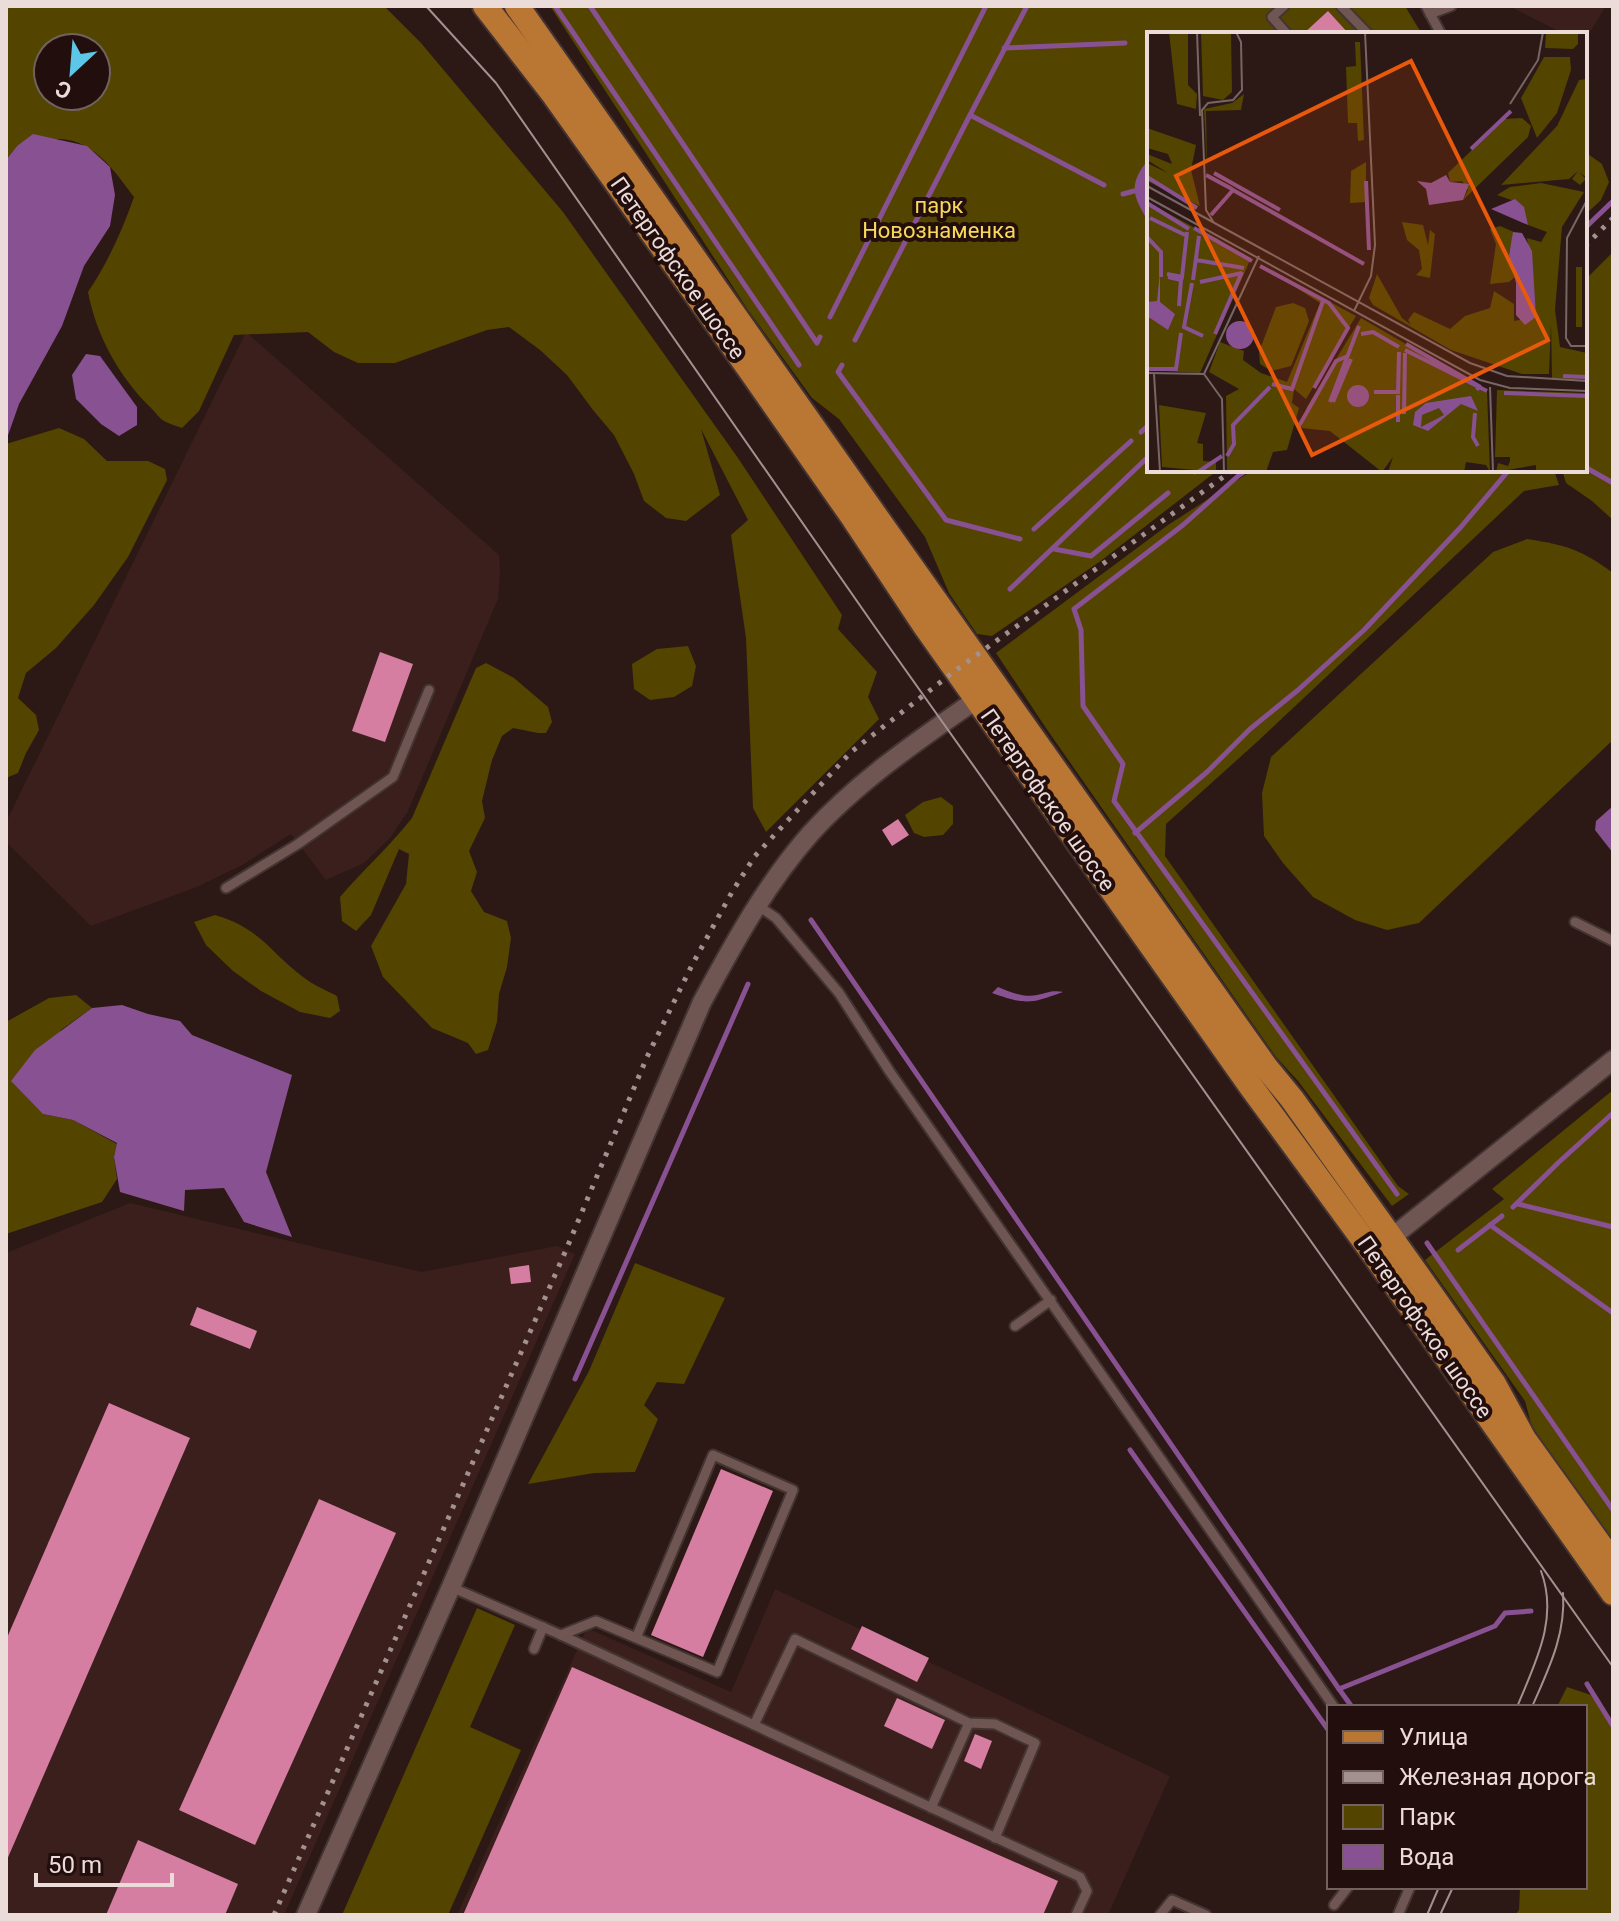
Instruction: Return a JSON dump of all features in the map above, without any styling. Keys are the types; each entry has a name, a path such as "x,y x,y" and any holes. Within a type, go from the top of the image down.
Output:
{"main road":[{"name":"Петергофское шоссе","path":"485,6 554,95 750,370 925,626 986,693 1392,1238 1494,1384 1524,1439 1613,1563"},
{"name":"Петергофское шоссе","path":"522,10 1252,1088 1373,1253 1613,1593"}],"street":[{"path":"306,1915 451,1587 702,1002 757,905 810,835 880,770 986,693"},
{"path":"1373,1253 1613,1060"}],"lane":[{"path":"1284,6 1272,17 1285,32"},
{"path":"1341,6 1366,32"},
{"path":"1440,32 1428,10 1451,6"},
{"path":"226,888 298,844 393,777 429,690"},
{"path":"757,905 776,918 839,993 890,1072 1333,1705"},
{"path":"1575,922 1613,941"},
{"path":"1015,1326 1051,1300"},
{"path":"561,1635 596,1621 636,1638 717,1672 793,1490 713,1455 636,1638"},
{"path":"451,1587 561,1635 1080,1877 1087,1891 1076,1915"},
{"path":"534,1649 543,1627"},
{"path":"754,1725 795,1639 969,1723 995,1724 1035,1743 995,1838"},
{"path":"931,1808 969,1723"},
{"path":"1334,1905 1346,1889"},
{"path":"1398,1915 1409,1889"},
{"path":"1160,1915 1172,1900 1206,1915"}],"shaded area":[{"path":"1509,6 1606,6 1587,37 1587,32 1560,32"},
{"path":"246,332 499,555 498,599 408,811 390,838 364,863 326,880 291,834 244,864 197,887 91,926 6,842 6,822"},
{"path":"130,1203 421,1272 557,1246 575,1254 284,1915 6,1915 6,1253"},
{"path":"775,1589 1170,1776 1108,1915 457,1915 587,1628 731,1692"}],"green space":[{"path":"6,6 384,6 421,43 563,212 738,458 842,615 838,629 877,672 868,697 879,719 766,832 753,808 746,638 731,535 748,520 701,429 720,495 686,521 666,518 644,501 614,435 567,375 509,327 487,330 395,363 358,363 334,352 308,332 234,335 199,411 182,428 171,424 159,417 139,396 119,369 103,339 88,292 114,246 134,197 104,160 73,141 51,139 17,146 6,160"},
{"name":"парк Новознаменка","path":"550,6 1405,6 1421,32 1147,32 1147,472 1215,472 1102,560 992,636 977,634 949,593 925,537 839,419 812,398 748,310"},
{"path":"1587,153 1602,164 1609,182 1601,200 1587,213"},
{"path":"1613,252 1613,520 1566,483 1563,472 1587,472 1587,278"},
{"path":"59,428 84,439 107,461 148,461 165,469 167,480 128,557 94,605 56,648 26,673 18,698 36,715 39,730 18,773 6,778 6,444"},
{"path":"1250,472 1555,472 1559,485 1524,491 1166,824 1165,856 1398,1186 1409,1194 1392,1206 1298,1081 1276,1057 996,653 1168,525"},
{"path":"1527,539 1572,549 1613,573 1613,740 1419,923 1387,930 1355,920 1313,897 1264,836 1262,793 1271,757 1493,552"},
{"path":"688,646 696,666 692,686 674,697 650,700 634,689 632,664 657,649"},
{"path":"486,663 514,678 548,707 552,722 546,733 513,728 502,736 492,760 482,801 485,818 469,851 477,872 471,891 484,912 507,921 511,938 499,994 497,1022 488,1050 476,1054 468,1043 432,1028 383,977 371,946 406,884 409,854 399,849 371,915 356,931 342,921 340,897 412,818 476,668"},
{"path":"941,797 953,806 953,824 943,835 924,837 914,833 905,815 923,802"},
{"path":"215,915 254,933 303,977 337,996 340,1011 330,1018 300,1012 261,991 233,971 206,945 194,922"},
{"path":"76,995 92,1008 61,1030 43,1114 73,1120 117,1144 114,1157 117,1179 102,1202 6,1234 6,1022 49,998"},
{"path":"1613,1090 1613,1549 1536,1442 1525,1401 1425,1260 1504,1199 1492,1189"},
{"path":"635,1263 725,1298 684,1384 657,1382 644,1405 658,1419 635,1472 594,1473 528,1484 589,1371"},
{"path":"477,1608 515,1625 470,1727 521,1750 448,1915 342,1915"},
{"path":"1567,1687 1591,1695 1613,1725 1613,1915 1515,1915 1519,1910 1520,1889 1587,1889 1587,1705 1558,1705"}],"water":[{"path":"33,134 87,146 110,167 115,195 110,226 84,266 62,326 19,404 6,441 6,160 17,146"},
{"path":"1147,162 1147,219 1135,191 1137,176"},
{"path":"86,354 100,356 137,407 137,425 119,436 101,424 76,399 72,375"},
{"path":"1613,806 1613,853 1595,830 1596,821"},
{"path":"998,987 1027,996 1063,992 1035,1001 1021,1001 992,993"},
{"path":"122,1005 180,1021 192,1035 292,1075 266,1172 292,1237 244,1222 224,1188 185,1190 184,1211 120,1192 114,1157 117,1143 73,1120 43,1114 11,1081 35,1050 92,1008"}],"building":[{"path":"1328,11 1347,32 1305,32"},
{"path":"380,652 413,664 385,742 352,731"},
{"path":"898,819 909,835 892,846 882,830"},
{"path":"529,1265 531,1282 511,1284 509,1268"},
{"path":"197,1307 257,1331 250,1349 190,1325"},
{"path":"109,1403 190,1438 6,1862 6,1640"},
{"path":"721,1469 773,1491 703,1657 651,1635"},
{"path":"319,1499 396,1533 255,1845 179,1810"},
{"path":"862,1626 929,1658 917,1682 851,1649"},
{"path":"572,1667 1058,1881 1043,1915 463,1915"},
{"path":"897,1698 945,1720 932,1749 884,1726"},
{"path":"975,1734 992,1741 981,1769 964,1761"},
{"path":"138,1840 238,1884 225,1915 106,1915"}],"waterway":[{"path":"555,6 799,365"},
{"path":"590,6 817,343 820,337"},
{"path":"830,317 986,6"},
{"path":"970,115 1027,6"},
{"path":"1004,48 1125,43"},
{"path":"855,340 970,115 1104,185"},
{"path":"1123,194 1134,191"},
{"path":"1587,226 1613,201"},
{"path":"842,365 838,372 946,520 1020,539"},
{"path":"1141,432 1147,427"},
{"path":"1034,529 1131,441"},
{"path":"1010,589 1147,458"},
{"path":"1587,468 1613,483"},
{"path":"1244,472 1183,525 1074,609 1081,630 1083,706 1123,764 1114,801 1397,1194"},
{"path":"1135,833 1364,630 1460,528 1507,472"},
{"path":"1054,549 1091,556 1168,493"},
{"path":"811,920 1339,1689 1495,1626 1505,1613 1531,1611"},
{"path":"575,1379 748,984"},
{"path":"1513,1207 1613,1113"},
{"path":"1518,1204 1613,1227"},
{"path":"1458,1250 1502,1216"},
{"path":"1490,1225 1613,1313"},
{"path":"1427,1243 1613,1510"},
{"path":"1130,1450 1327,1728"},
{"path":"1587,1684 1613,1726"},
{"path":"1339,1689 1351,1705"}],"tram line":[{"path":"426,6 496,83 875,627 1613,1667"},
{"path":"1518,1705 1546,1624 1546,1589 1541,1571"},
{"path":"1533,1705 1559,1638 1563,1593"},
{"path":"1427,1915 1438,1889"},
{"path":"1440,1915 1452,1889"}],"railway":[{"path":"1587,244 1613,218"},
{"path":"274,1915 566,1250 647,1057 692,965 755,856 851,752 956,670 1230,472"}]}
